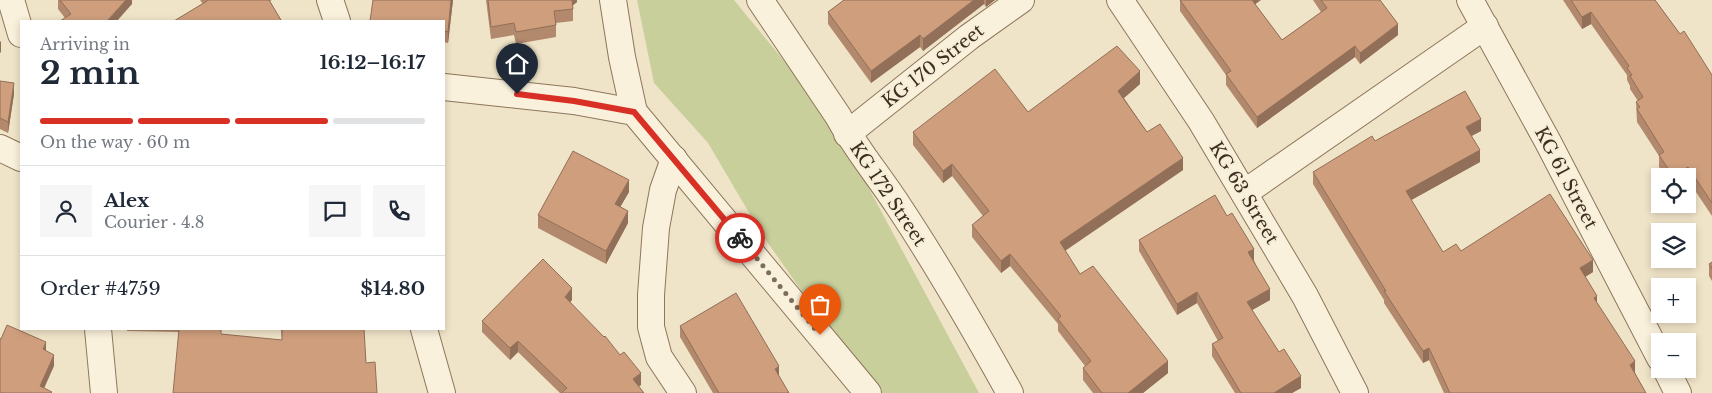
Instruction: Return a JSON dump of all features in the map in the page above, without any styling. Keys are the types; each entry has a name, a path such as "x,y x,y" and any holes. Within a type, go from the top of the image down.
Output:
{"street":[{"path":"11,0 20,31"},
{"path":"330,0 337,20"},
{"path":"613,0 622,57 634,112 868,393"},
{"name":"KG 172 Street","path":"760,0 838,116 847,134 899,207 972,325 1010,393"},
{"name":"KG 170 Street","path":"847,134 969,37 1021,0"},
{"name":"KG 63 Street","path":"1120,0 1201,121 1305,296 1355,393"},
{"name":"KG 61 Street","path":"1470,0 1548,142 1651,341"},
{"path":"1244,193 1485,26"},
{"path":"445,87 574,101 634,112"},
{"path":"0,148 20,158"},
{"path":"674,160 663,190 656,228 651,295 651,327 658,357 683,393"},
{"path":"98,330 104,393"},
{"path":"424,330 442,393"},
{"path":"1670,378 1678,393"}],"green space":[{"path":"637,0 734,0 831,118 979,393 873,393 761,233 708,143 654,83"}],"building":[{"path":"60,0 126,0 108,20 62,20 71,14"},
{"path":"269,0 281,20 176,20 207,1"},
{"path":"373,0 451,0 448,32 445,31 445,20 370,20"},
{"path":"488,0 572,0 573,9 554,11 556,25 516,32 514,23 491,27"},
{"path":"844,0 974,0 923,39 920,35 871,71 828,12"},
{"path":"1180,0 1252,0 1282,40 1327,8 1321,0 1380,0 1398,24 1360,53 1355,46 1257,117 1226,74 1231,71"},
{"path":"1571,0 1655,0 1680,34 1684,31 1712,75 1712,203 1696,179 1696,168 1668,168 1659,155 1664,152 1637,109 1640,107 1636,102 1643,97 1630,76 1632,75 1627,68 1629,66 1591,12 1582,17"},
{"path":"1117,46 1140,71 1118,91 1147,132 1160,124 1183,158 1060,242 1080,274 1093,266 1168,361 1128,393 1102,393 1083,368 1091,361 1058,319 1061,316 1010,254 1001,261 972,225 989,211 952,164 943,171 913,132 995,69 1028,112"},
{"path":"0,81 14,83 8,122 0,118"},
{"path":"1465,91 1481,119 1466,127 1480,150 1406,191 1443,252 1456,244 1461,251 1550,194 1593,260 1580,268 1597,296 1594,298 1635,361 1630,365 1646,393 1450,393 1429,348 1423,351 1384,291 1386,291 1313,172 1372,136 1375,141"},
{"path":"573,151 629,180 615,204 628,211 606,251 538,215"},
{"path":"1215,195 1227,216 1232,213 1254,249 1248,252 1270,289 1247,302 1279,352 1284,349 1301,376 1274,393 1241,393 1212,344 1223,338 1197,292 1177,304 1139,240"},
{"path":"543,259 572,288 565,297 605,336 620,355 624,352 641,373 633,379 644,393 561,393 567,388 518,341 510,348 482,321"},
{"path":"736,293 779,366 775,369 789,393 719,393 680,326"},
{"path":"7,325 46,342 43,349 54,355 40,386 51,393 0,393 0,338"},
{"path":"179,330 221,330 221,334 282,340 282,330 364,330 366,363 375,362 377,393 173,393"}],"way so far":[{"path":"740,238 820,335"}],"route":[{"path":"517,94 574,101 634,112 740,238"}]}
